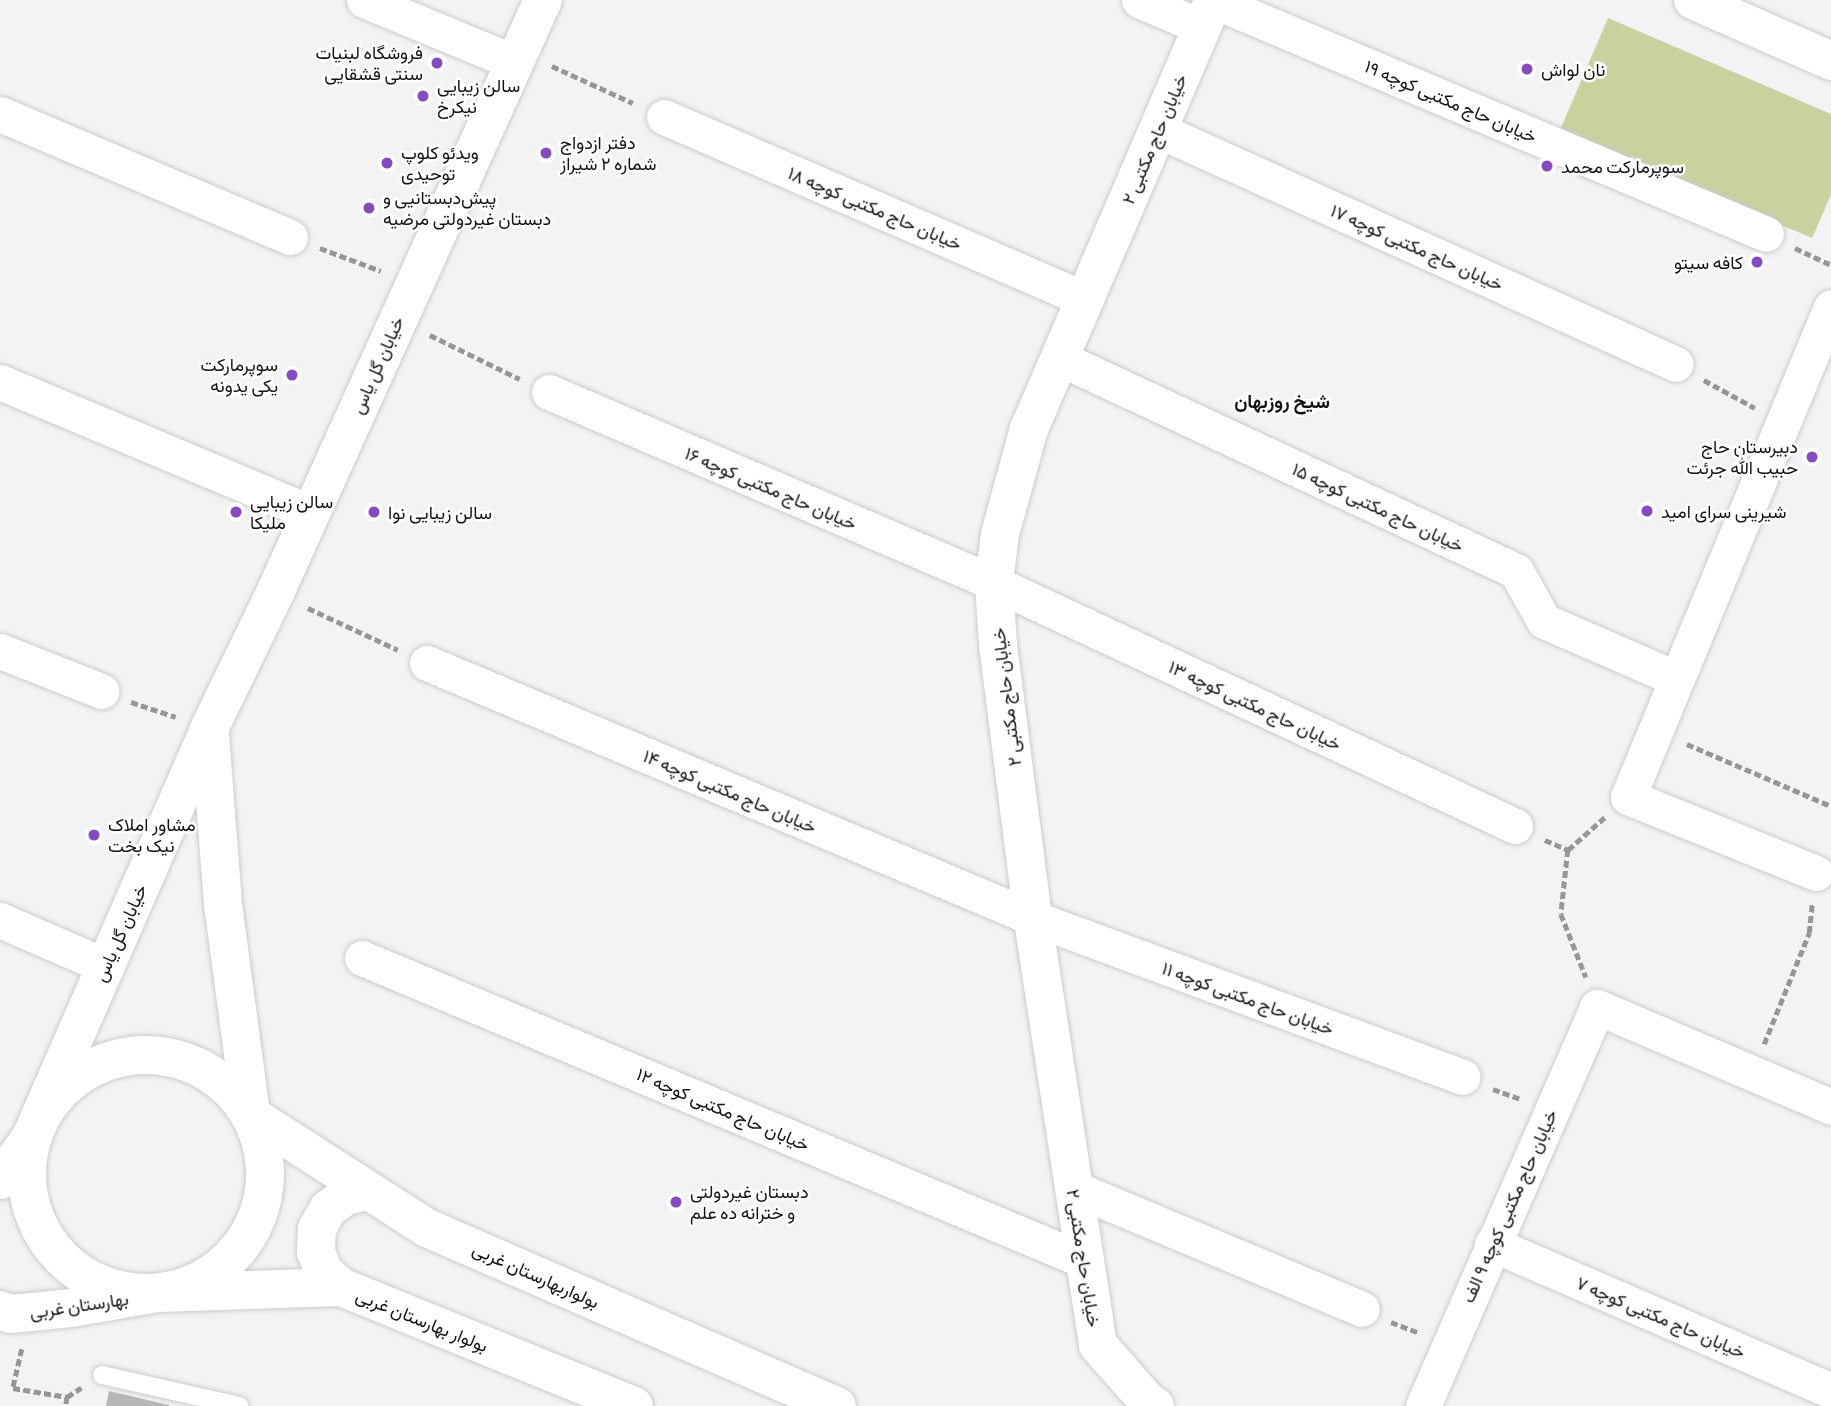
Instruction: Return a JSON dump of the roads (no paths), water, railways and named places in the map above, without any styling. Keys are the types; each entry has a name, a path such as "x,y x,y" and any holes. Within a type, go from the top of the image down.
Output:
{"street":[{"path":"364,0 517,57"},
{"name":"خیابان گل یاس","path":"31,1137 209,729 275,593 543,0"},
{"name":"خیابان حاج مکتبی کوچه ۱۹","path":"1139,0 1210,9 1766,234"},
{"path":"1693,0 1831,61"},
{"name":"خیابان حاج مکتبی ۲","path":"1155,1406 1149,1404 1098,1345 1083,1260 1034,918 998,645 994,583 1000,534 1029,429 1210,9"},
{"path":"0,114 290,237"},
{"name":"خیابان حاج مکتبی کوچه ۱۸","path":"664,117 1085,299"},
{"name":"خیابان حاج مکتبی کوچه ۱۷","path":"1158,130 1676,364"},
{"path":"1816,873 1628,797 1675,678 1831,307"},
{"name":"خیابان حاج مکتبی کوچه ۱۵","path":"1059,358 1516,571 1544,621 1675,678"},
{"path":"0,382 311,513"},
{"name":"خیابان حاج مکتبی کوچه ۱۶","path":"549,392 994,583"},
{"name":"خیابان حاج مکتبی کوچه ۱۳","path":"994,583 1516,826"},
{"path":"0,651 101,691"},
{"name":"خیابان حاج مکتبی کوچه ۱۴","path":"427,663 1034,918"},
{"path":"31,1137 25,1176 32,1215 52,1250 82,1276 118,1291 158,1293 196,1283 229,1261 253,1229 265,1191 264,1152 251,1115 223,904 209,729"},
{"name":"خیابان حاج مکتبی کوچه ۱۱","path":"1034,918 1463,1077"},
{"path":"0,920 106,965"},
{"name":"خیابان حاج مکتبی کوچه ۱۲","path":"362,958 1083,1260"},
{"name":"خیابان حاج مکتبی کوچه ۹ الف","path":"1423,1406 1597,1007 1831,1107"},
{"path":"0,1180 31,1137 49,1102 78,1075 114,1058 153,1054 192,1063 226,1084 251,1115"},
{"name":"بولواربهارستان غربی","path":"251,1115 428,1227 837,1406"},
{"path":"1073,1188 1362,1309"},
{"path":"341,1287 324,1272 316,1252 317,1229 328,1209 346,1196 368,1191"},
{"name":"خیابان حاج مکتبی کوچه ۷","path":"1492,1244 1831,1391"},
{"name":"بولوار بهارستان غربی","path":"158,1293 341,1287 634,1406"},
{"name":"بهارستان غربی","path":"0,1310 11,1314 71,1308 158,1293"}],"lane":[{"path":"102,1376 240,1406"}],"place":[{"name":"فروشگاه لبنیات سنتی قشقایی","path":"437,63"},
{"name":"نان لواش","path":"1527,69"},
{"name":"سالن زیبایی نیکرخ","path":"423,96"},
{"name":"دفتر ازدواج شماره ۲ شیراز","path":"546,153"},
{"name":"ویدئو کلوپ توحیدی","path":"387,163"},
{"name":"سوپرمارکت محمد","path":"1547,166"},
{"name":"پیش‌دبستانیی و دبستان غیردولتی مرضیه","path":"369,208"},
{"name":"کافه سیتو","path":"1757,262"},
{"name":"سوپرمارکت یکی یدونه","path":"292,375"},
{"name":"دبیرستان حاج حبیب الله جرئت","path":"1812,457"},
{"name":"شیرینی سرای امید","path":"1647,511"},
{"name":"سالن زیبایی ملیکا","path":"236,512"},
{"name":"سالن زیبایی نوا","path":"374,512"},
{"name":"مشاور املاک نیک بخت","path":"94,835"},
{"name":"دبستان غیردولتی و خترانه ده علم","path":"676,1202"}],"district":[{"name":"شیخ روزبهان","path":"1282,402"}]}
